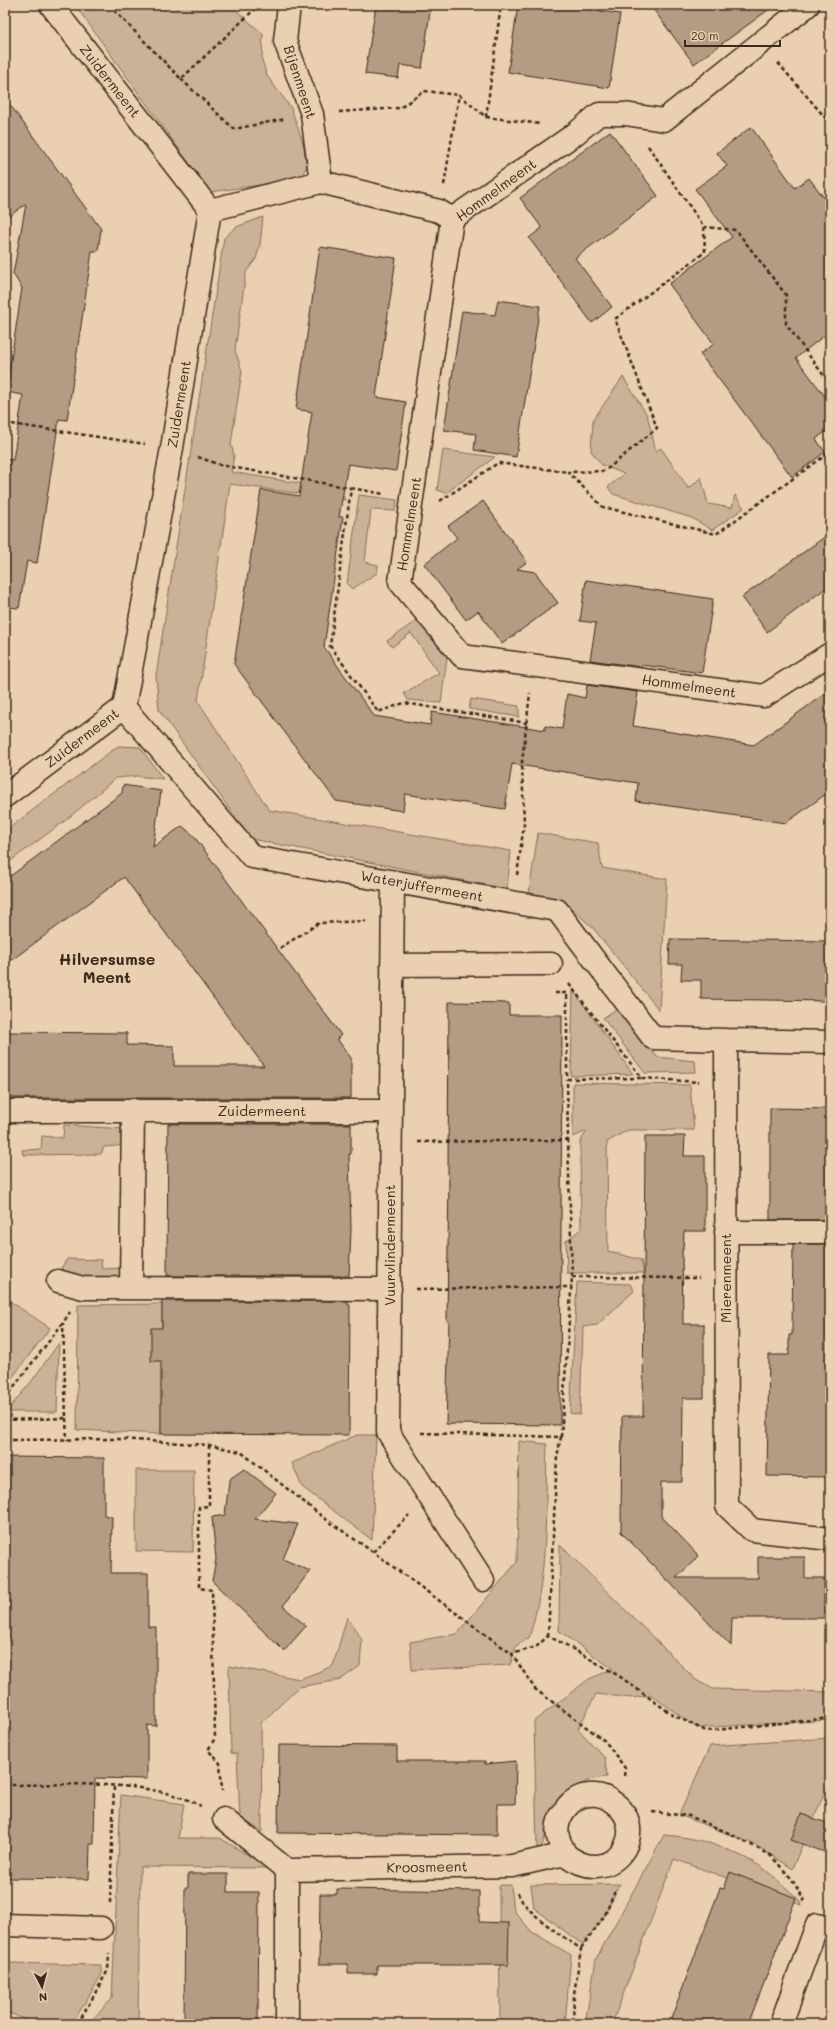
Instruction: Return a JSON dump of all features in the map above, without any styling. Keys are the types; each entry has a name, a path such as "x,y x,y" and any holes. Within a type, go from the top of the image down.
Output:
{"street":[{"name":"Zuidermeent","path":"5,796 124,707 172,448 210,210 52,5"},
{"name":"Bijenmeent","path":"290,5 285,41 312,114 321,182"},
{"name":"Hommelmeent","path":"808,5 664,120 625,114 600,114 575,134 446,215 411,510 400,582 462,656 764,696 830,654"},
{"path":"210,210 321,182 446,215"},
{"name":"Waterjuffermeent","path":"124,707 252,857 557,910 653,1038 726,1040"},
{"name":"Vuurvlindermeent","path":"388,1432 393,882"},
{"path":"392,965 551,964"},
{"path":"726,1040 830,1042"},
{"name":"Mierenmeent","path":"726,1040 727,1506 752,1530 830,1539"},
{"path":"131,1288 133,1110"},
{"name":"Zuidermeent","path":"5,1111 391,1111"},
{"path":"726,1232 830,1232"},
{"path":"58,1281 83,1288 390,1289"},
{"path":"388,1432 483,1580"},
{"path":"588,1795 607,1797 622,1808 628,1820 630,1835 625,1848 616,1859 604,1865 590,1867 576,1862 565,1854 557,1836 560,1818 571,1803 588,1795"},
{"path":"224,1820 287,1870 287,2024"},
{"name":"Kroosmeent","path":"287,1870 512,1866 565,1854"},
{"path":"5,1925 101,1928"},
{"path":"781,2024 824,1927"}],"path":[{"path":"109,5 181,79 234,129 312,114 400,108 424,91 459,94 486,117 555,126 575,134"},
{"path":"181,79 259,5"},
{"path":"486,117 501,5"},
{"path":"760,42 830,123"},
{"path":"446,215 459,94"},
{"path":"5,423 172,448 220,465 351,488 411,510 498,463 568,472 605,471 657,428 615,319 705,252 704,227 625,114"},
{"path":"704,227 736,230 786,295 786,324 830,384"},
{"path":"568,472 603,507 716,534 830,452"},
{"path":"351,488 330,646 378,712 404,703 527,722"},
{"path":"513,902 524,824 522,762 534,665"},
{"path":"280,948 319,923 392,920"},
{"path":"512,1654 536,1647 548,1636 557,1457 561,1437 572,1277 568,1140 567,993 551,993"},
{"path":"567,1079 642,1078"},
{"path":"391,1142 568,1140"},
{"path":"572,1277 726,1278"},
{"path":"390,1289 571,1287"},
{"path":"5,1398 63,1323 83,1288"},
{"path":"63,1323 66,1440"},
{"path":"5,1420 66,1418"},
{"path":"388,1432 561,1437"},
{"path":"5,1440 119,1439 209,1445 241,1452 324,1518 512,1654 535,1689 605,1741 625,1768 622,1808 689,1816 731,1834 770,1855 791,1878 824,1927"},
{"path":"209,1445 209,1506 199,1508 199,1588 212,1590 215,1738 208,1750 220,1763 224,1820"},
{"path":"373,1552 428,1494"},
{"path":"548,1636 619,1676 672,1715 706,1731 830,1718"},
{"path":"5,1785 134,1786 186,1798 224,1820"},
{"path":"572,2024 574,1994 582,1949 605,1915 619,1884 616,1859"},
{"path":"512,1866 513,1876 521,1901 551,1928 582,1949"}],"shaded area":[{"path":"75,5 230,5 263,34 262,60 267,76 291,108 304,146 307,166 302,175 282,182 210,192"},
{"path":"263,217 260,245 256,259 246,272 235,350 242,371 231,444 234,455 231,472 341,490 345,500 230,484 198,701 269,810 511,851 507,889 251,839 159,710 156,676 224,238 236,227"},
{"path":"623,377 647,415 656,451 661,448 689,489 701,477 708,504 732,508 735,495 744,508 712,530 692,518 613,494 608,487 624,474 602,465 591,451 593,420"},
{"path":"443,450 495,457 446,493 437,490"},
{"path":"359,495 397,500 395,511 371,510 365,562 378,565 377,573 352,589 347,584"},
{"path":"420,618 448,650 441,703 408,700 404,693 439,673 411,633 392,647 387,641"},
{"path":"471,699 519,706 519,717 469,709"},
{"path":"118,746 140,747 163,779 137,776 116,778 66,820 5,865 5,831"},
{"path":"538,833 598,843 602,868 667,879 659,1010 593,928 561,899 529,893"},
{"path":"573,990 633,1074 571,1076"},
{"path":"618,1008 657,1057 695,1061 696,1072 645,1073 603,1018"},
{"path":"573,1083 690,1085 694,1130 628,1130 607,1142 608,1251 641,1260 644,1273 567,1273 566,1241 581,1229 580,1142 587,1131 573,1137"},
{"path":"64,1125 124,1129 128,1145 104,1147 101,1154 23,1155 22,1150 41,1149 42,1136 63,1138"},
{"path":"67,1259 101,1260 102,1269 126,1268 126,1281 77,1280 61,1268"},
{"path":"577,1282 630,1284 634,1291 597,1325 583,1327 580,1415 570,1413"},
{"path":"5,1298 50,1328 5,1387"},
{"path":"162,1304 161,1434 77,1430 78,1305"},
{"path":"59,1343 57,1412 6,1412 31,1382"},
{"path":"357,1435 376,1435 372,1540 302,1487 292,1463"},
{"path":"519,1441 547,1444 546,1517 543,1566 540,1590 529,1638 516,1646 510,1665 412,1670 410,1642 457,1634 517,1562"},
{"path":"136,1470 194,1470 193,1552 136,1551"},
{"path":"560,1545 696,1680 713,1689 830,1692 830,1720 697,1728 651,1695 632,1698 596,1694 578,1729 605,1758 607,1777 593,1779 581,1784 571,1792 556,1812 541,1848 537,1848 534,1721 589,1679 613,1669 559,1631"},
{"path":"347,1617 362,1640 360,1666 340,1680 299,1687 261,1723 262,1832 240,1817 237,1754 231,1753 229,1666 300,1679 333,1666"},
{"path":"830,1738 830,1780 792,1869 754,1844 679,1815 710,1746"},
{"path":"121,1795 184,1804 178,1838 220,1838 269,1868 140,1867 138,2024 88,2024 112,1999"},
{"path":"664,1835 688,1838 711,1844 744,1857 773,1876 801,1901 802,1905 674,1859 612,2024 585,2024 596,1959"},
{"path":"620,1884 602,1920 583,1945 534,1908 531,1885"},
{"path":"499,1885 511,1885 514,1911 532,1932 571,1955 565,2024 500,2024"},
{"path":"5,1963 101,1965 101,1976 72,2024 35,2024 5,2011"}],"building":[{"path":"376,5 431,5 422,68 400,65 398,78 365,74"},
{"path":"518,5 560,5 620,14 609,88 508,72"},
{"path":"650,5 775,5 694,64"},
{"path":"5,98 101,229 98,251 92,251 67,420 59,419 37,563 27,561 19,608 5,607 5,459 13,460 23,395 6,392 22,288 13,274 26,204 5,219"},
{"path":"751,127 795,188 809,178 830,206 830,331 796,358 830,403 830,428 816,439 825,452 792,477 700,354 714,344 669,284 732,237 695,189 727,166 717,153"},
{"path":"610,131 658,196 575,258 612,307 592,323 529,238 542,228 520,198"},
{"path":"320,247 396,258 376,397 406,402 396,471 348,464 339,517 343,517 324,647 374,716 430,725 432,712 545,730 545,726 562,729 567,694 585,698 587,685 638,692 633,726 754,745 830,690 830,791 786,823 636,801 638,783 512,764 505,809 405,794 403,811 336,801 234,664 261,490 299,496 312,412 296,409"},
{"path":"498,300 540,306 516,457 474,450 476,434 444,430 462,311 495,315"},
{"path":"483,501 527,562 517,569 535,572 558,603 502,644 478,611 466,620 424,564 457,538 448,526"},
{"path":"830,533 830,585 767,632 742,597"},
{"path":"586,580 713,599 702,673 590,660 596,623 580,621"},
{"path":"123,785 161,791 153,847 182,826 193,835 341,1035 337,1039 351,1058 351,1098 5,1098 5,1032 127,1033 127,1045 174,1046 174,1066 264,1066 124,877 5,965 5,880 122,793"},
{"path":"670,939 830,941 830,1001 701,999 701,980 681,980 682,964 669,964"},
{"path":"449,1002 509,1003 509,1015 562,1015 560,1425 446,1424 449,1322 447,1321"},
{"path":"770,1108 830,1109 829,1220 770,1220"},
{"path":"168,1124 351,1124 351,1154 349,1154 351,1229 349,1276 167,1276"},
{"path":"645,1136 685,1136 684,1156 705,1156 705,1231 684,1231 682,1250 683,1324 704,1324 704,1398 683,1398 682,1482 661,1482 661,1516 699,1556 676,1578 758,1578 758,1557 805,1557 805,1578 824,1578 824,1618 732,1618 731,1646 621,1532 622,1416 643,1416"},
{"path":"793,1244 829,1244 828,1477 767,1476 769,1355 789,1355 789,1335 792,1335"},
{"path":"162,1301 348,1301 348,1305 350,1305 349,1435 161,1434 161,1361 151,1361 151,1328 162,1328"},
{"path":"5,1457 104,1458 104,1515 112,1517 111,1573 148,1573 148,1627 156,1627 156,1726 147,1725 147,1779 95,1778 94,1844 90,1844 89,1879 5,1878"},
{"path":"244,1469 276,1493 255,1519 298,1524 283,1559 310,1571 283,1606 306,1626 284,1651 212,1581 216,1559 212,1517 225,1515 229,1482 231,1478"},
{"path":"279,1745 397,1746 397,1761 485,1761 485,1764 516,1761 515,1804 497,1804 497,1835 278,1833"},
{"path":"801,1814 830,1824 830,1854 791,1840"},
{"path":"730,1872 796,1898 748,2024 669,2024 720,1888 724,1889"},
{"path":"188,1874 228,1874 228,1892 259,1892 258,2024 184,2024 185,1888 188,1888"},
{"path":"337,1889 479,1891 479,1922 509,1923 508,1965 377,1965 377,1974 348,1974 348,1964 319,1964 320,1894 337,1894"}],"district":[{"name":"Hilversumse Meent","path":"107,968"}]}
